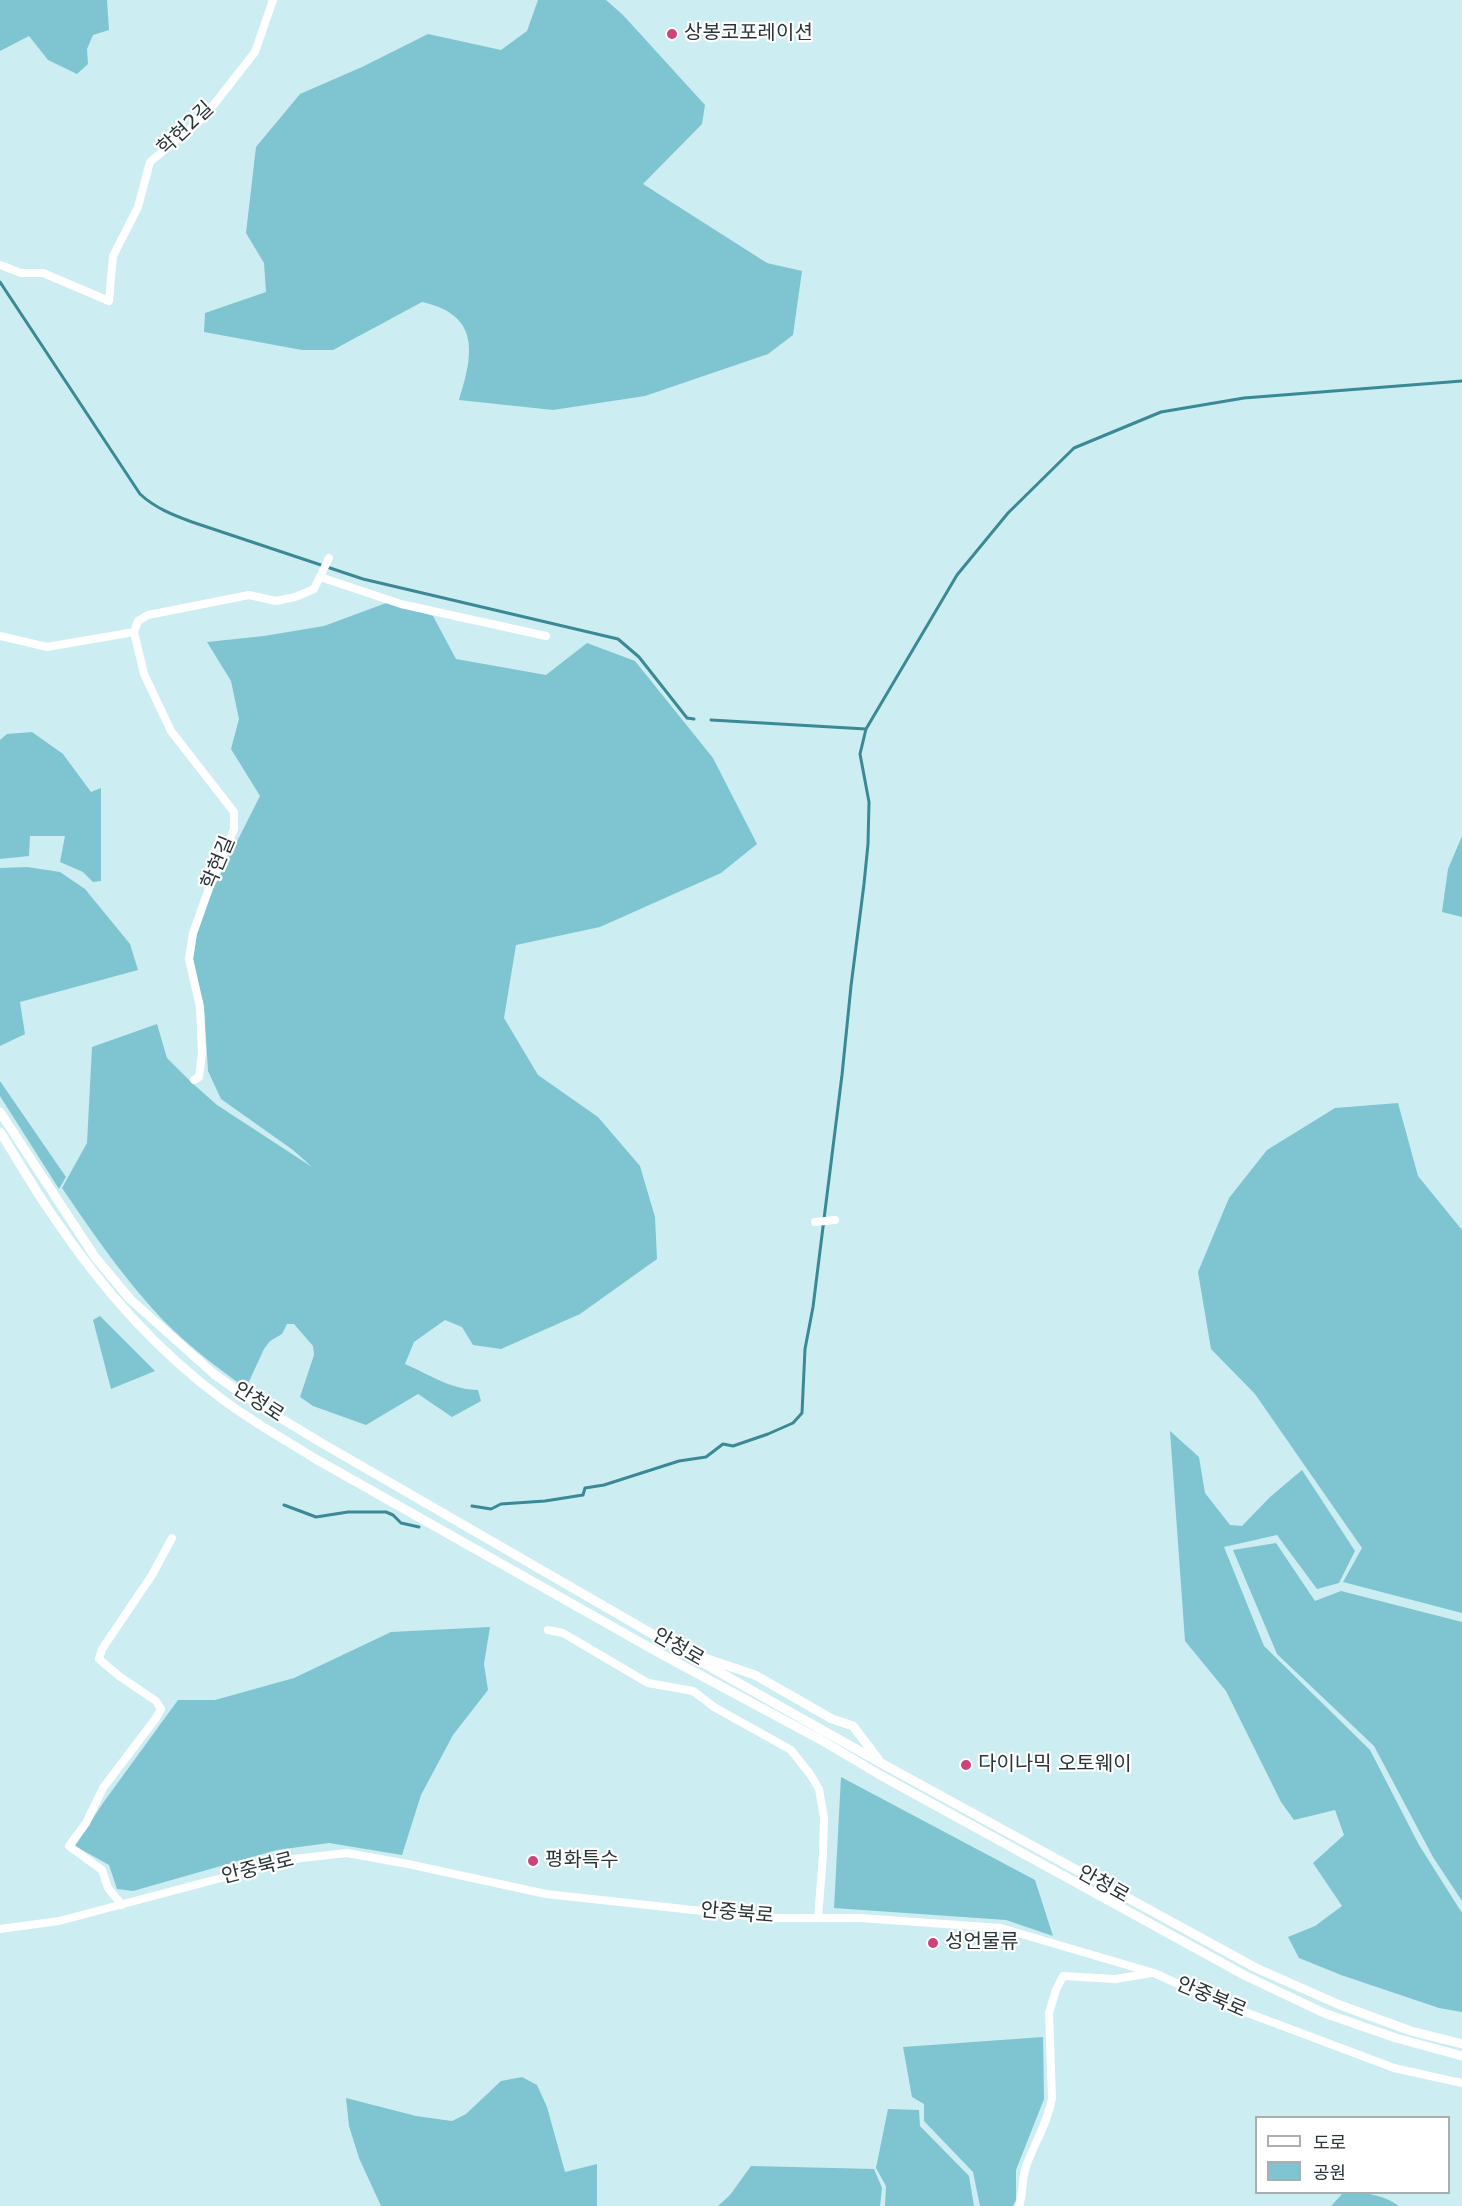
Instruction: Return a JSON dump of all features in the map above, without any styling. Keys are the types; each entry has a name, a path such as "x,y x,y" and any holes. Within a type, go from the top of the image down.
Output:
{"street":[{"name":"학현2길","path":"0,264 21,273 43,273 109,301 113,256 138,207 150,162 204,117 255,52 273,0"},
{"path":"0,636 47,647 134,632 138,621 148,615 249,595 276,601 295,597 314,589 329,558"},
{"path":"320,577 401,604 546,636"},
{"name":"학현길","path":"134,632 144,674 171,731 234,812 234,830 193,933 189,959 200,1007 202,1053 199,1077 194,1080"},
{"name":"안청로","path":"0,1112 95,1257 130,1299 214,1374 249,1399 680,1650 1256,1968 1340,2005 1411,2031 1462,2044"},
{"name":"안청로","path":"0,1131 53,1216 88,1264 133,1319 174,1359 223,1400 314,1458 671,1659 1246,1976 1324,2013 1396,2038 1462,2056"},
{"path":"815,1222 836,1220"},
{"path":"122,1905 108,1888 102,1870 69,1846 86,1823 103,1788 161,1709 156,1701 118,1676 99,1659 102,1649 152,1575 172,1538"},
{"path":"548,1630 562,1633 648,1683 693,1691 714,1707 791,1750 819,1789 824,1818 818,1918"},
{"path":"680,1650 755,1675 832,1719 853,1726 881,1763"},
{"name":"안중북로","path":"0,1929 59,1922 293,1858 347,1853 546,1894 767,1918 860,1918 1001,1928 1154,1973 1254,2016 1394,2068 1462,2083"},
{"path":"1019,2206 1023,2194 1026,2166 1050,2111 1052,2098 1049,2013 1063,1976 1114,1979 1154,1973"}],"green space":[{"path":"0,0 107,0 109,30 93,35 87,49 88,64 77,74 48,60 29,36 0,51"},
{"path":"538,0 606,0 623,15 705,105 702,124 643,184 767,263 802,271 793,335 768,354 645,396 553,410 459,400 468,367 468,338 463,326 454,316 441,308 422,302 333,350 302,350 204,332 205,313 266,292 264,263 246,233 256,147 300,94 362,67 428,34 501,50 527,31"},
{"path":"389,602 433,616 456,659 546,675 587,643 635,661 713,758 757,844 721,873 600,927 516,945 504,1018 538,1075 598,1117 640,1166 655,1217 657,1259 580,1314 501,1349 473,1345 462,1327 445,1320 414,1342 405,1364 450,1384 478,1390 481,1401 452,1417 418,1394 366,1425 313,1406 300,1397 314,1355 313,1346 294,1324 287,1324 282,1334 270,1341 264,1349 246,1388 209,1360 173,1330 139,1293 62,1188 87,1143 92,1047 157,1024 167,1058 190,1081 217,1105 312,1167 293,1150 221,1099 208,1071 204,1008 193,959 197,934 213,889 260,796 231,749 239,719 231,681 207,642 324,626"},
{"path":"32,732 63,754 91,792 101,788 101,881 93,882 83,872 60,862 65,836 30,836 29,856 0,859 0,740 7,734"},
{"path":"1462,836 1462,917 1442,912 1448,869"},
{"path":"27,867 60,872 85,889 130,944 138,970 20,1002 25,1034 0,1046 0,868"},
{"path":"0,1081 66,1177 59,1189 0,1096"},
{"path":"1398,1103 1418,1176 1462,1230 1462,1613 1343,1582 1362,1548 1255,1394 1211,1349 1198,1272 1229,1198 1267,1150 1335,1108"},
{"path":"100,1316 155,1371 111,1389 93,1320"},
{"path":"1170,1431 1199,1457 1205,1493 1230,1525 1242,1526 1270,1497 1302,1470 1355,1551 1339,1583 1317,1589 1277,1535 1224,1547 1264,1646 1370,1750 1419,1845 1462,1913 1462,2012 1439,2008 1341,1975 1299,1958 1288,1937 1315,1926 1342,1906 1313,1863 1344,1835 1335,1810 1294,1820 1281,1802 1226,1691 1185,1641"},
{"path":"1276,1543 1315,1601 1341,1591 1462,1622 1462,1901 1433,1857 1374,1746 1277,1654 1233,1550"},
{"path":"490,1627 484,1664 488,1690 453,1735 421,1795 402,1855 329,1843 277,1850 133,1891 117,1889 109,1865 75,1846 103,1803 178,1700 215,1700 294,1678 391,1632"},
{"path":"841,1777 1035,1880 1053,1936 1006,1920 834,1908"},
{"path":"1043,2037 1044,2099 1016,2170 1016,2200 1013,2206 980,2206 973,2172 924,2121 924,2104 912,2097 903,2047"},
{"path":"522,2077 537,2085 547,2107 565,2172 597,2164 597,2206 381,2206 359,2158 349,2126 346,2098 416,2116 452,2121 466,2114 501,2081"},
{"path":"888,2109 919,2110 920,2126 969,2176 974,2206 885,2206 886,2186 876,2168"},
{"path":"751,2166 874,2169 882,2188 880,2206 718,2206 730,2195"},
{"path":"1342,2194 1365,2194 1386,2199 1399,2206 1331,2206"}],"waterway":[{"path":"0,282 140,494 152,503 192,522 363,579 618,639 639,657 687,718 694,719"},
{"path":"711,720 866,729 957,575 1008,513 1074,448 1161,412 1244,398 1462,381"},
{"path":"472,1506 491,1509 501,1504 545,1501 583,1495 585,1488 604,1485 679,1461 706,1457 723,1444 733,1446 768,1434 793,1423 802,1413 805,1349 813,1307 842,1075 868,844 869,802 860,754 866,729"},
{"path":"284,1505 316,1517 348,1512 386,1512 401,1523 419,1527"}],"place":[{"name":"상봉코포레이션","path":"672,34"},
{"name":"다이나믹 오토웨이","path":"966,1765"},
{"name":"평화특수","path":"533,1861"},
{"name":"성언물류","path":"933,1943"}]}
